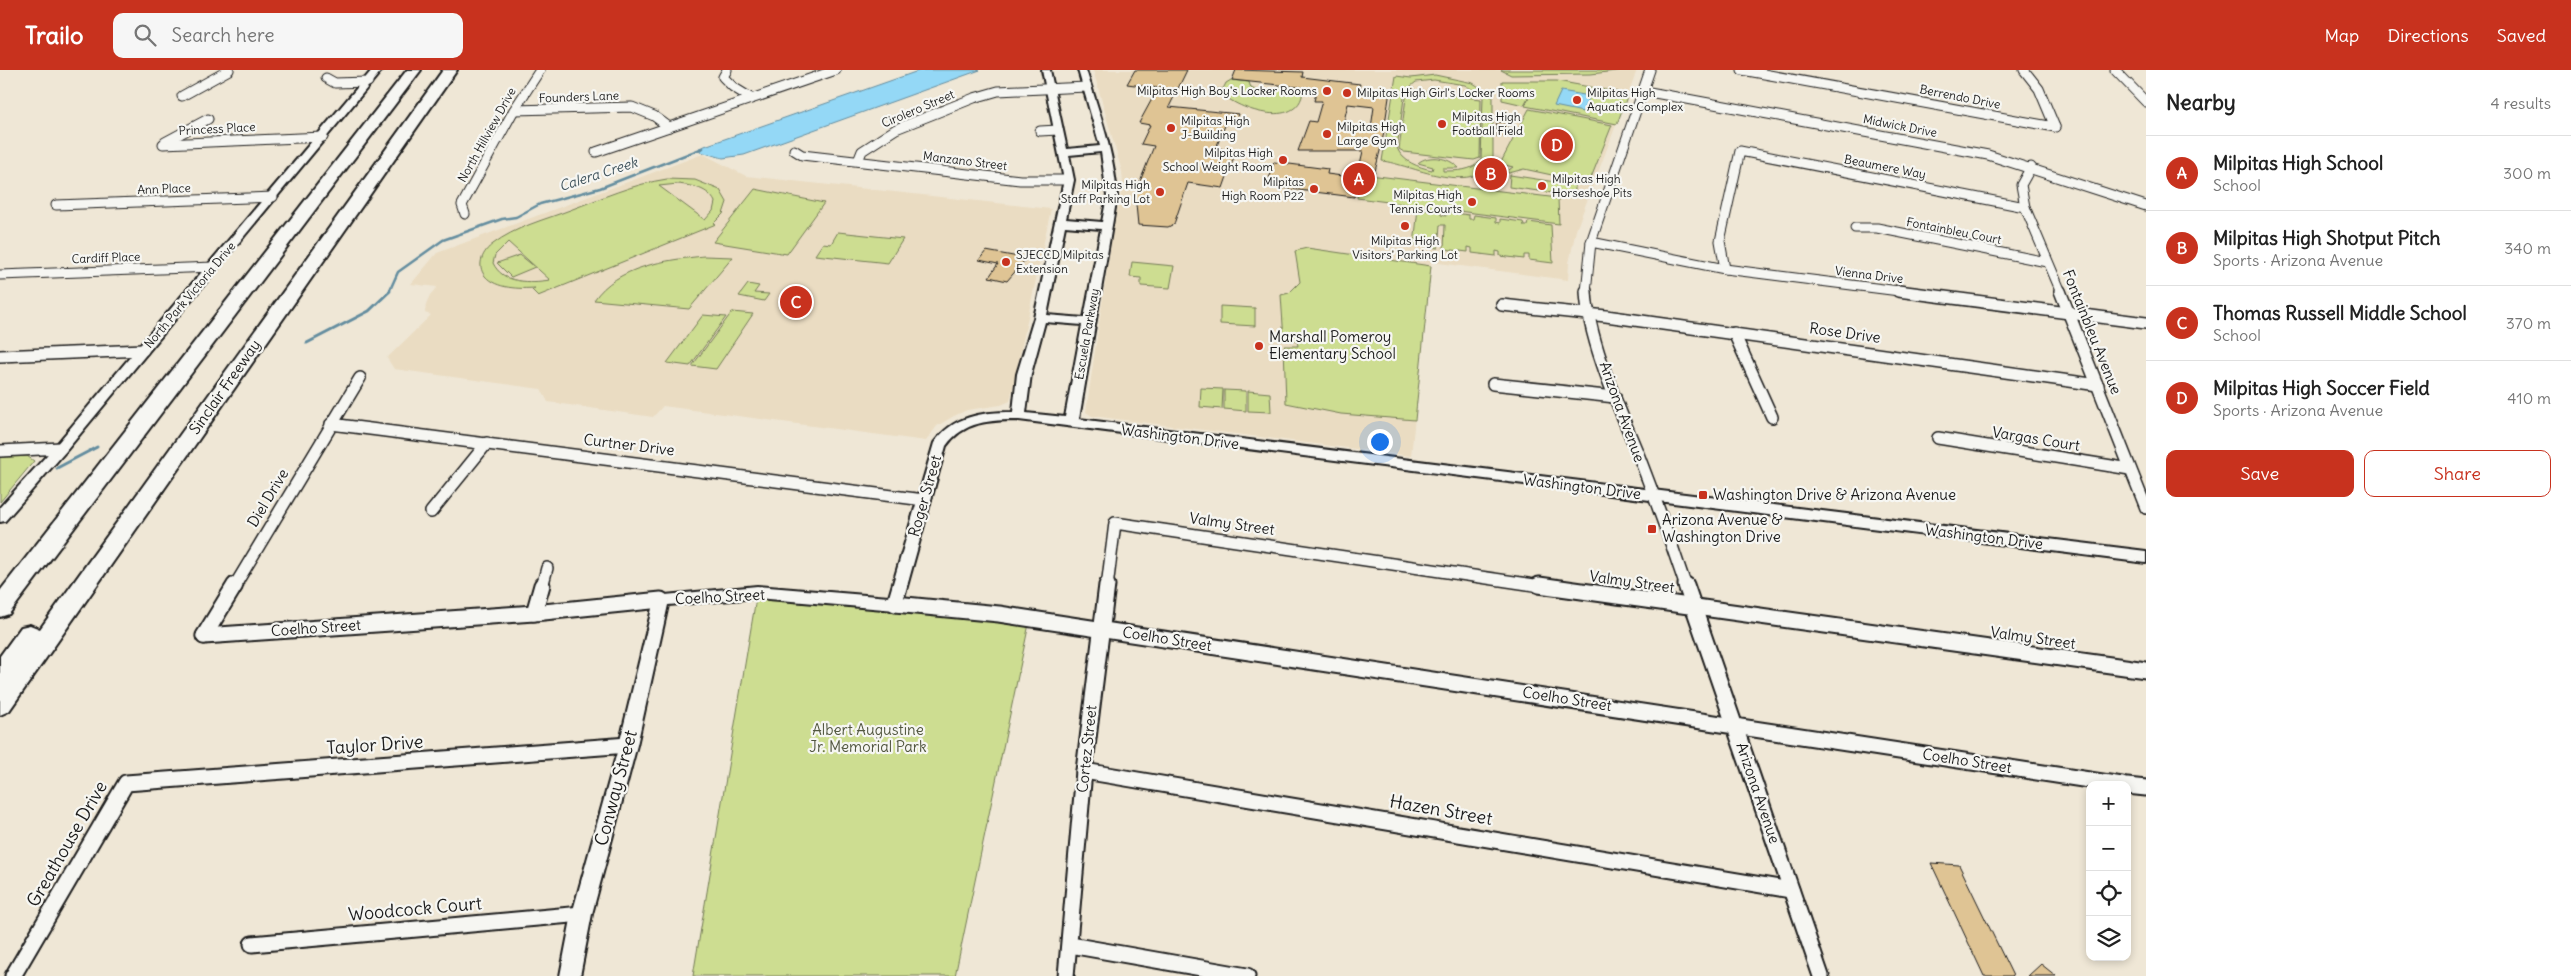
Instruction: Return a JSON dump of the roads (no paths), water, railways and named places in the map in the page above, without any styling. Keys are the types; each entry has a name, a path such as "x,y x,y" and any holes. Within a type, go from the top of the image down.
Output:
{"highway":[{"path":"0,608 414,70"},
{"path":"0,676 440,70"},
{"name":"Sinclair Freeway","path":"0,704 450,70"}],"street":[{"name":"North Park Victoria Drive","path":"0,518 273,197 377,70"},
{"name":"North Hillview Drive","path":"465,214 462,205 514,110 540,70"},
{"path":"726,70 723,77 732,87 751,98"},
{"path":"596,152 836,70"},
{"path":"1019,416 1024,374 1040,318 1062,222 1069,180 1046,70"},
{"name":"Escuela Parkway","path":"1071,423 1112,196 1112,179 1105,149 1082,70"},
{"name":"Arizona Avenue","path":"1650,70 1591,242 1586,281 1587,313 1615,397 1694,608 1821,976"},
{"name":"Berrendo Drive","path":"1742,70 1818,80 2055,127 2039,89 2024,70"},
{"path":"2115,70 2134,86 2146,102"},
{"path":"182,96 227,72"},
{"path":"326,78 335,83 368,82"},
{"name":"Cirolero Street","path":"858,161 862,151 896,129 974,98 998,91 1087,88"},
{"name":"Midwick Drive","path":"1644,91 1988,155 2031,167 2146,206"},
{"name":"Founders Lane","path":"514,110 632,107 654,116 669,127"},
{"name":"Princess Place","path":"208,119 163,144 323,136"},
{"path":"1040,131 1058,130"},
{"path":"1062,152 1105,149"},
{"name":"Manzano Street","path":"794,150 802,155 1020,180 1069,180"},
{"name":"Beaumere Way","path":"1725,269 1720,242 1740,151 2025,207"},
{"name":"Fontainbleu Avenue","path":"2031,167 2021,185 2025,207 2070,314 2146,508"},
{"name":"Ann Place","path":"56,205 273,197"},
{"path":"1062,222 1106,226"},
{"name":"Fontainbleu Court","path":"1855,228 1877,228 2047,262"},
{"name":"Vienna Drive","path":"1591,242 1725,269 2146,323"},
{"name":"Cardiff Place","path":"0,275 214,266"},
{"name":"Rose Drive","path":"1502,305 1587,313 2098,384"},
{"path":"1040,318 1090,322"},
{"path":"1734,333 1772,417"},
{"path":"0,356 143,350"},
{"name":"Diel Drive","path":"204,636 360,378"},
{"path":"1493,384 1615,397"},
{"name":"Washington Drive","path":"1019,416 1654,497 2146,557"},
{"name":"Roger Street","path":"895,604 936,455 943,440 950,431 962,423 977,418 1019,416"},
{"name":"Curtner Drive","path":"331,424 924,500"},
{"name":"Vargas Court","path":"1938,438 2130,469"},
{"path":"432,512 486,443"},
{"path":"0,451 61,448"},
{"name":"Valmy Street","path":"1115,523 1694,608 2146,670"},
{"name":"Cortez Street","path":"1066,976 1084,771 1100,629 1115,523"},
{"path":"534,613 547,568"},
{"name":"Coelho Street","path":"204,636 534,613 757,592 999,614 1734,724 2097,781"},
{"name":"Conway Street","path":"570,976 582,914 628,745 661,600"},
{"name":"Taylor Drive","path":"126,783 628,745"},
{"name":"Hazen Street","path":"1084,771 1791,890"},
{"name":"Greathouse Drive","path":"13,976 126,783"},
{"path":"2131,786 2146,788"},
{"name":"Woodcock Court","path":"252,944 582,914"},
{"path":"1070,945 1247,976"}],"water":[{"path":"921,70 980,70 744,155 723,158 701,152 699,148"},
{"path":"1561,91 1590,96 1583,112 1554,106"}],"waterway":[{"name":"Calera Creek","path":"389,292 398,272 443,240 502,219 516,217 540,204 600,188 703,148"},
{"name":"Calera Creek","path":"307,343 369,311 389,292"},
{"name":"Calera Creek","path":"57,468 97,447"}],"place":[{"name":"Milpitas High Boy's Locker Rooms","path":"1327,91"},
{"name":"Milpitas High Girl's Locker Rooms","path":"1347,93"},
{"name":"Milpitas High Aquatics Complex","path":"1577,100"},
{"name":"Milpitas High Football Field","path":"1442,124"},
{"name":"Milpitas High J-Building","path":"1171,128"},
{"name":"Milpitas High Large Gym","path":"1327,134"},
{"name":"Milpitas High Soccer Field","path":"1557,145"},
{"name":"Milpitas High School Weight Room","path":"1283,160"},
{"name":"Milpitas High Shotput Pitch","path":"1491,174"},
{"name":"Milpitas High School","path":"1359,179"},
{"name":"Milpitas High Horseshoe Pits","path":"1542,186"},
{"name":"Milpitas High Room P22","path":"1314,189"},
{"name":"Milpitas High Staff Parking Lot","path":"1160,192"},
{"name":"Milpitas High Tennis Courts","path":"1472,202"},
{"name":"Milpitas High Visitors' Parking Lot","path":"1405,226"},
{"name":"SJECCD Milpitas Extension","path":"1006,262"},
{"name":"Thomas Russell Middle School","path":"796,302"},
{"name":"Marshall Pomeroy Elementary School","path":"1259,346"},
{"name":"Washington Drive & Arizona Avenue","path":"1703,495"},
{"name":"Arizona Avenue & Washington Drive","path":"1652,529"}],"park label":[{"name":"Albert Augustine Jr. Memorial Park","path":"868,738"}]}
